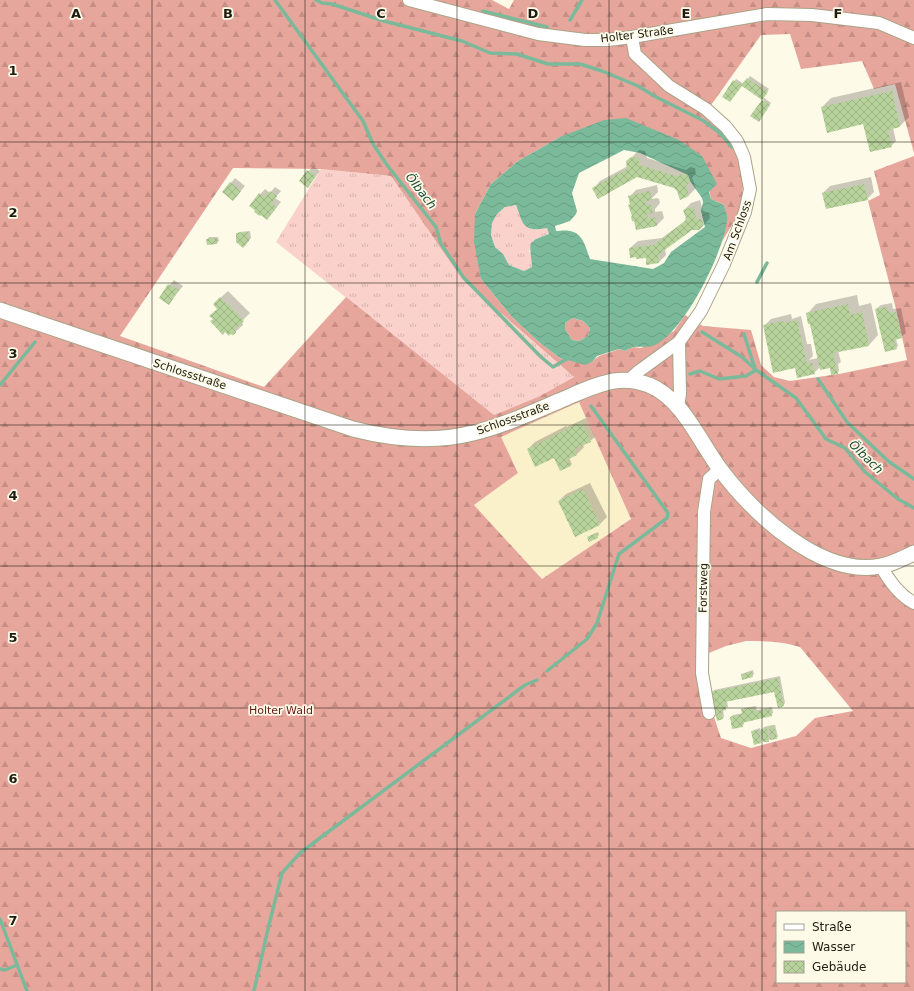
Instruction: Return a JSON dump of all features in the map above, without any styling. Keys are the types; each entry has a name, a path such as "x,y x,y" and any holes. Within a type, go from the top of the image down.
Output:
{"main road":[{"name":"Schlossstraße","path":"0,310 353,429 378,435 406,439 448,437 472,433 508,422 586,389 614,381 629,380 648,385 663,392 678,406 720,469 750,504 787,536 806,549 821,558 840,564 869,568 897,561 914,553"}],"street":[{"name":"Holter Straße","path":"409,0 538,34 585,40 608,40 632,37 767,14 812,15 879,23 914,38"},
{"name":"Am Schloss","path":"629,380 679,342 700,311 724,264 745,212 750,189 744,157 737,140 726,127 706,109 669,86 635,54 632,37"},
{"path":"678,406 680,394 679,342"},
{"name":"Forstweg","path":"709,713 702,673 704,512 709,479 720,469"},
{"path":"881,566 889,582 906,599 914,603"}],"shaded area":[{"path":"579,401 631,519 542,579 474,505 518,473 501,437"}],"green space":[{"name":"Holter Wald","path":"0,0 492,0 509,9 514,0 914,0 914,153 895,84 874,89 862,61 801,69 790,34 761,35 704,115 723,130 734,143 744,177 741,204 735,220 721,243 727,218 724,205 711,199 702,156 560,137 518,161 491,184 475,214 481,279 512,317 540,343 560,358 593,361 602,355 619,349 625,351 633,347 641,348 674,331 685,315 703,326 751,330 761,365 774,377 790,381 839,374 907,360 897,313 868,201 880,195 874,171 914,156 914,561 891,572 901,588 914,597 914,991 0,991","holes":["233,168 321,169 391,176 462,279 574,377 540,396 494,415 346,297 264,387 120,336","579,402 631,519 542,579 474,505 518,473 501,437","746,641 780,642 800,647 853,711 815,718 796,736 751,748 721,738 712,711 704,655 726,646"]},
{"path":"321,169 391,176 462,279 574,377 540,396 494,415 276,242"},
{"path":"516,205 520,217 528,228 547,228 549,234 536,239 529,251 532,258 533,267 524,271 509,265 503,254 495,247 491,235 492,223 497,214 505,207"},
{"path":"573,318 583,321 590,328 588,336 579,341 572,340 565,329 565,323"}],"water":[{"path":"626,118 679,140 702,156 717,184 709,192 711,199 724,205 727,218 719,251 701,290 690,308 666,337 652,346 633,347 625,351 619,349 597,356 593,361 586,365 560,358 540,343 512,317 481,279 474,242 475,214 491,184 518,161 560,137 604,120","holes":["624,150 640,153 688,175 703,202 701,211 705,227 671,252 664,263 653,269 590,259 585,246 578,235 570,231 556,231 555,226 570,221 576,214 577,211 572,193 579,173","516,205 522,222 528,228 547,228 549,234 536,239 531,243 530,252 532,267 524,271 509,265 503,254 495,247 491,235 492,223 497,214 505,207","573,318 583,321 590,328 588,336 579,341 572,340 565,329 565,323"]}],"building":[{"path":"747,78 768,92 762,100 742,86 730,102 722,97 733,80 741,85"},
{"path":"892,91 900,127 888,130 892,147 870,152 863,124 827,133 821,107"},
{"path":"762,100 770,105 759,122 750,116"},
{"path":"631,157 638,158 640,165 678,177 682,174 688,175 690,181 686,186 689,196 680,200 677,191 674,188 637,177 598,199 592,188 627,169 626,161"},
{"path":"307,170 316,176 308,188 299,181"},
{"path":"230,182 241,191 233,201 222,192"},
{"path":"864,184 868,200 826,209 822,193"},
{"path":"270,191 277,196 272,203 277,207 267,220 254,212 255,210 249,206 259,193 265,197"},
{"path":"650,191 652,200 645,201 646,206 650,204 653,210 652,213 647,214 648,219 656,217 657,226 636,230 628,205 630,204 628,196"},
{"path":"693,207 696,218 702,220 703,226 699,230 692,230 658,255 659,263 646,265 646,258 630,258 629,248 654,245 684,222 686,218 683,210"},
{"path":"248,232 249,241 243,248 236,242 236,233"},
{"path":"217,238 217,244 207,245 206,239"},
{"path":"168,284 179,290 169,305 159,298"},
{"path":"220,297 244,321 235,329 236,333 233,335 230,334 229,336 225,332 223,335 210,321 213,319 209,316 217,309 213,304"},
{"path":"848,304 850,315 862,312 869,346 833,353 838,374 831,375 830,368 820,370 810,324 808,324 806,313"},
{"path":"887,307 889,313 896,312 902,338 894,340 897,349 885,352 875,309"},
{"path":"797,320 807,364 812,363 815,374 797,378 795,368 773,373 763,325"},
{"path":"581,422 591,442 574,449 577,455 567,460 571,466 560,471 554,458 535,467 527,449 533,446 532,444 534,446"},
{"path":"583,489 600,525 575,537 558,501"},
{"path":"596,533 598,538 589,542 587,537"},
{"path":"752,672 753,677 742,680 741,674"},
{"path":"778,678 784,706 778,708 774,692 725,702 726,710 721,711 723,719 717,721 711,692"},
{"path":"754,708 755,712 770,708 772,716 742,723 743,727 732,729 730,717 742,714 741,709"},
{"path":"774,726 777,739 770,740 769,727"},
{"path":"767,728 769,742 763,742 761,729"},
{"path":"759,730 761,743 754,745 751,731"}],"waterway":[{"name":"Ölbach","path":"275,0 363,121 373,144 387,165 436,227 441,244 464,278 541,357 553,367 570,357"},
{"name":"Ölbach","path":"316,0 384,21 462,41 490,53 517,54 548,64 580,64 602,71 638,86 656,97 704,121 721,134 732,147"},
{"path":"570,20 582,0"},
{"path":"483,11 547,27"},
{"name":"Ölbach","path":"757,282 767,263"},
{"name":"Ölbach","path":"702,332 742,357 756,370"},
{"name":"Ölbach","path":"744,334 755,369"},
{"path":"0,385 35,342"},
{"name":"Ölbach","path":"690,374 700,371 719,379 746,376 756,370 796,398 826,439 845,448 865,472 898,499 914,508"},
{"name":"Ölbach","path":"818,379 847,422 888,461 914,479"},
{"path":"547,671 587,639 597,623 619,554 667,518 668,513 591,406"},
{"path":"254,991 282,873 300,853 525,685 537,680"},
{"path":"0,919 27,991"},
{"path":"0,969 5,970 17,965"}]}
